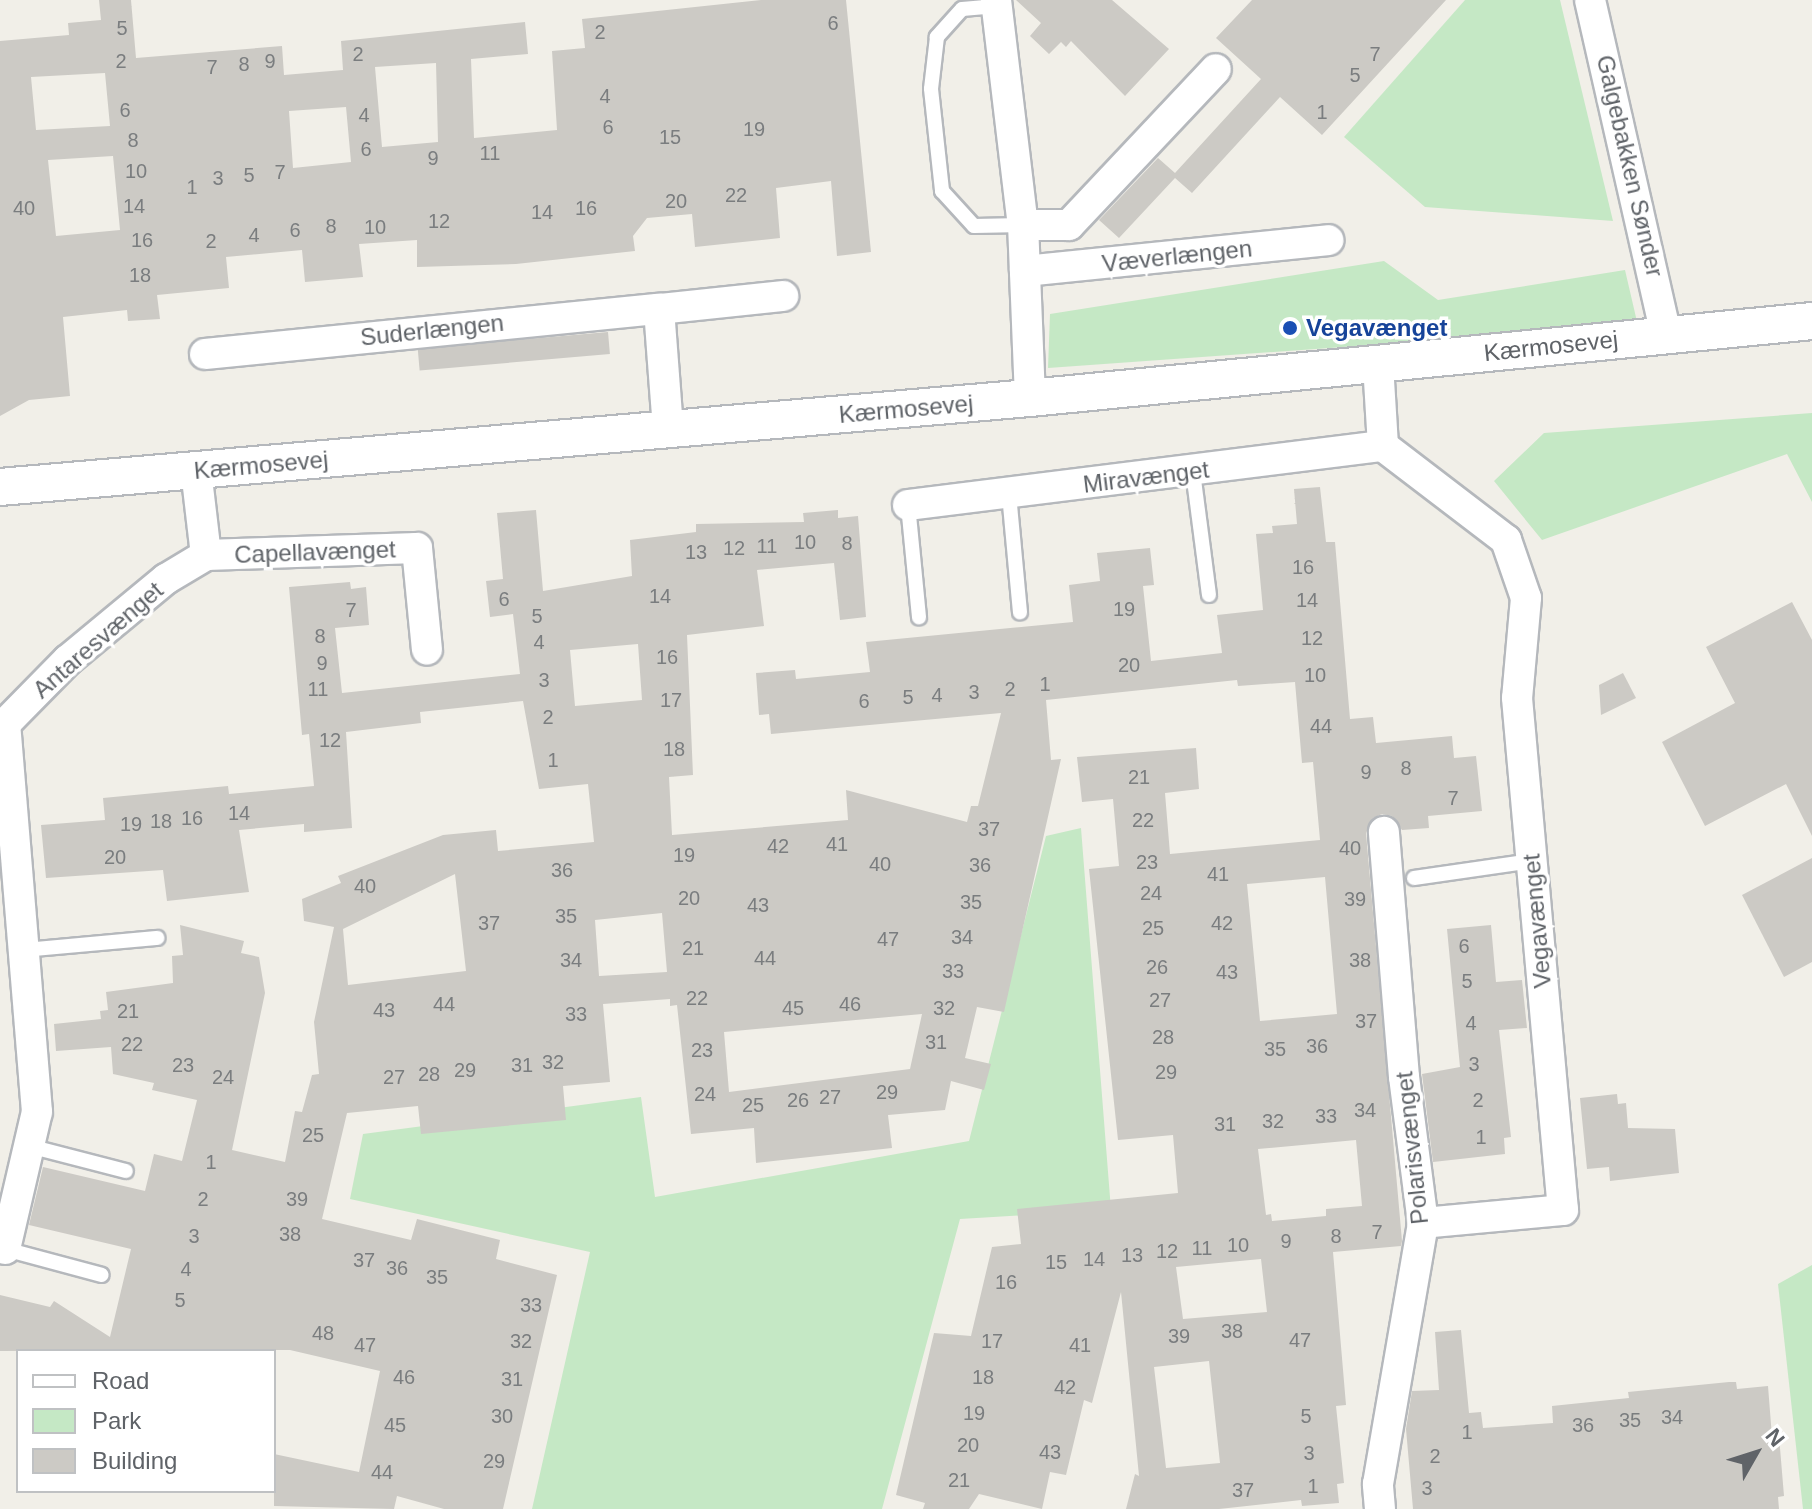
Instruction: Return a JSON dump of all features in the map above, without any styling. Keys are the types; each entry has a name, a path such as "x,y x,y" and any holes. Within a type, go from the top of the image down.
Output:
{"street":[{"name":"Galgebakken Sønder","path":"1590,0 1666,334"},
{"path":"996,3 1023,225 1030,398"},
{"path":"1023,225 1069,225 1216,69"},
{"name":"Væverlængen","path":"1025,271 1328,240"},
{"name":"Suderlængen","path":"205,354 783,296"},
{"path":"659,309 668,430"},
{"name":"Kærmosevej","path":"0,487 1030,398 1812,321"},
{"path":"1378,364 1383,446"},
{"name":"Miravænget","path":"908,505 1383,446"},
{"name":"Vegavænget","path":"1383,446 1506,540 1526,598 1517,698 1563,1210 1423,1223"},
{"path":"196,470 206,555"},
{"name":"Capellavænget","path":"206,555 417,548 427,650"},
{"name":"Antaresvænget","path":"5,1249 37,1112 5,724 68,660 166,579 206,555"},
{"name":"Polarisvænget","path":"1380,1509 1378,1484 1423,1223 1404,1077 1384,832"}],"lane":[{"path":"996,3 962,9 937,37 931,89 942,191 974,226 1023,225"},
{"path":"1193,472 1209,595"},
{"path":"1009,494 1020,612"},
{"path":"908,505 919,617"},
{"path":"1414,878 1532,861"},
{"path":"24,950 157,938"},
{"path":"29,1146 126,1171"},
{"path":"5,1249 102,1275"}],"green space":[{"path":"1465,0 1560,0 1613,221 1425,207 1344,137"},
{"path":"1384,261 1438,300 1625,270 1638,326 1048,368 1050,314"},
{"path":"1812,413 1812,502 1787,454 1542,540 1494,481 1544,433"},
{"path":"1081,828 1111,1210 960,1219 882,1509 532,1509 590,1252 350,1199 363,1134 641,1097 655,1197 969,1141 1046,836"},
{"path":"1812,1265 1812,1509 1803,1509 1778,1284"}],"building":[{"path":"99,0 131,0 136,58 282,46 284,75 343,70 341,41 525,22 528,54 471,59 474,138 557,130 552,51 585,48 582,19 761,0 846,0 871,252 837,256 831,181 776,188 780,238 695,247 692,214 647,218 633,236 635,251 516,264 417,267 417,240 359,244 363,277 305,282 302,250 226,257 229,288 157,295 160,319 128,321 127,310 63,317 70,396 29,400 0,416 0,41 69,35 68,23 101,20","holes":["436,63 438,142 382,147 375,67","105,73 110,126 36,130 31,77","346,107 351,162 293,168 289,111","113,156 120,230 56,236 48,160"]},
{"path":"1016,0 1112,0 1169,49 1125,96 1071,41 1066,47 1061,42 1049,54 1030,36 1041,23"},
{"path":"1252,0 1446,0 1322,135 1280,97 1192,193 1175,178 1119,238 1099,220 1158,158 1175,173 1261,79 1216,38"},
{"path":"608,332 610,354 420,371 418,349"},
{"path":"1320,487 1326,542 1335,542 1350,719 1373,717 1376,743 1452,736 1454,758 1476,756 1482,811 1428,816 1429,828 1402,830 1392,816 1382,814 1373,818 1366,833 1402,1241 1401,1246 1333,1252 1346,1405 1336,1406 1344,1483 1337,1484 1339,1503 1302,1506 1301,1500 1219,1509 1126,1509 1135,1474 1139,1476 1121,1292 1092,1403 1084,1400 1066,1475 1050,1472 1042,1509 979,1494 969,1509 923,1509 925,1503 896,1495 934,1333 971,1336 992,1247 1021,1244 1017,1209 1178,1193 1173,1135 1118,1140 1089,869 1119,866 1113,799 1082,802 1077,757 1196,748 1199,789 1165,793 1170,854 1320,840 1313,762 1302,763 1295,682 1238,686 1237,680 1046,700 1051,760 1061,759 1004,1012 977,1007 965,1058 991,1064 984,1090 951,1081 945,1110 888,1115 892,1148 756,1163 754,1128 691,1134 677,1005 670,1006 670,999 603,1004 610,1082 563,1086 566,1120 421,1134 418,1106 347,1113 322,1219 411,1240 417,1219 500,1240 496,1259 557,1275 503,1509 444,1509 397,1496 394,1509 274,1506 276,1454 359,1472 380,1371 276,1349 0,1351 0,1295 50,1307 54,1301 110,1337 131,1249 29,1225 43,1167 145,1191 154,1154 182,1161 197,1100 152,1090 154,1083 113,1074 111,1047 56,1051 54,1024 101,1019 100,1011 108,1010 106,992 173,983 172,956 183,955 180,925 244,941 241,953 259,957 265,993 232,1150 285,1162 295,1111 302,1112 312,1075 319,1074 314,1022 334,927 304,921 302,899 341,883 338,876 443,835 496,830 498,851 594,842 588,784 539,789 523,701 420,712 421,723 346,732 352,828 304,832 304,824 239,830 249,892 167,901 163,870 46,878 41,825 105,820 103,798 228,786 229,794 314,786 309,734 302,735 289,587 350,582 351,589 366,587 369,625 335,628 342,693 520,674 513,614 490,617 486,581 503,579 497,513 536,510 543,591 632,576 630,540 696,532 696,524 804,522 803,513 838,510 838,518 858,516 866,617 840,620 834,563 757,570 764,626 687,635 693,775 669,777 672,835 848,820 846,790 967,822 971,806 978,806 1001,713 771,734 769,714 759,715 756,673 795,670 796,679 870,672 866,642 1073,622 1069,585 1100,581 1097,553 1150,548 1154,585 1143,586 1151,661 1222,653 1217,615 1263,610 1256,534 1273,533 1272,526 1297,524 1294,489","holes":["638,644 642,700 575,706 570,650","455,874 466,971 348,985 343,929","1325,877 1337,1014 1260,1021 1247,884","662,913 667,972 599,976 595,920","922,1014 910,1069 729,1092 724,1032","1356,1140 1362,1206 1326,1209 1326,1216 1272,1221 1271,1214 1266,1215 1258,1149","1261,1259 1267,1312 1183,1319 1176,1267","1209,1361 1220,1463 1166,1468 1154,1367"]},
{"path":"1792,602 1812,640 1812,836 1786,784 1705,826 1662,742 1735,703 1706,647"},
{"path":"1623,673 1636,698 1601,715 1599,685"},
{"path":"1812,858 1812,962 1784,977 1742,895"},
{"path":"1491,925 1496,982 1522,980 1527,1028 1499,1030 1511,1137 1504,1138 1505,1154 1433,1162 1422,1074 1460,1067 1447,929"},
{"path":"1617,1094 1618,1104 1626,1103 1628,1128 1675,1129 1679,1173 1610,1181 1609,1167 1587,1169 1580,1098"},
{"path":"1461,1330 1469,1413 1481,1412 1483,1428 1553,1423 1552,1406 1629,1398 1628,1392 1729,1382 1736,1382 1737,1389 1768,1386 1772,1437 1779,1436 1784,1496 1778,1497 1779,1509 1413,1509 1406,1429 1412,1391 1439,1390 1435,1332"}],"place":[{"name":"Vegavænget","path":"1290,328"}]}
